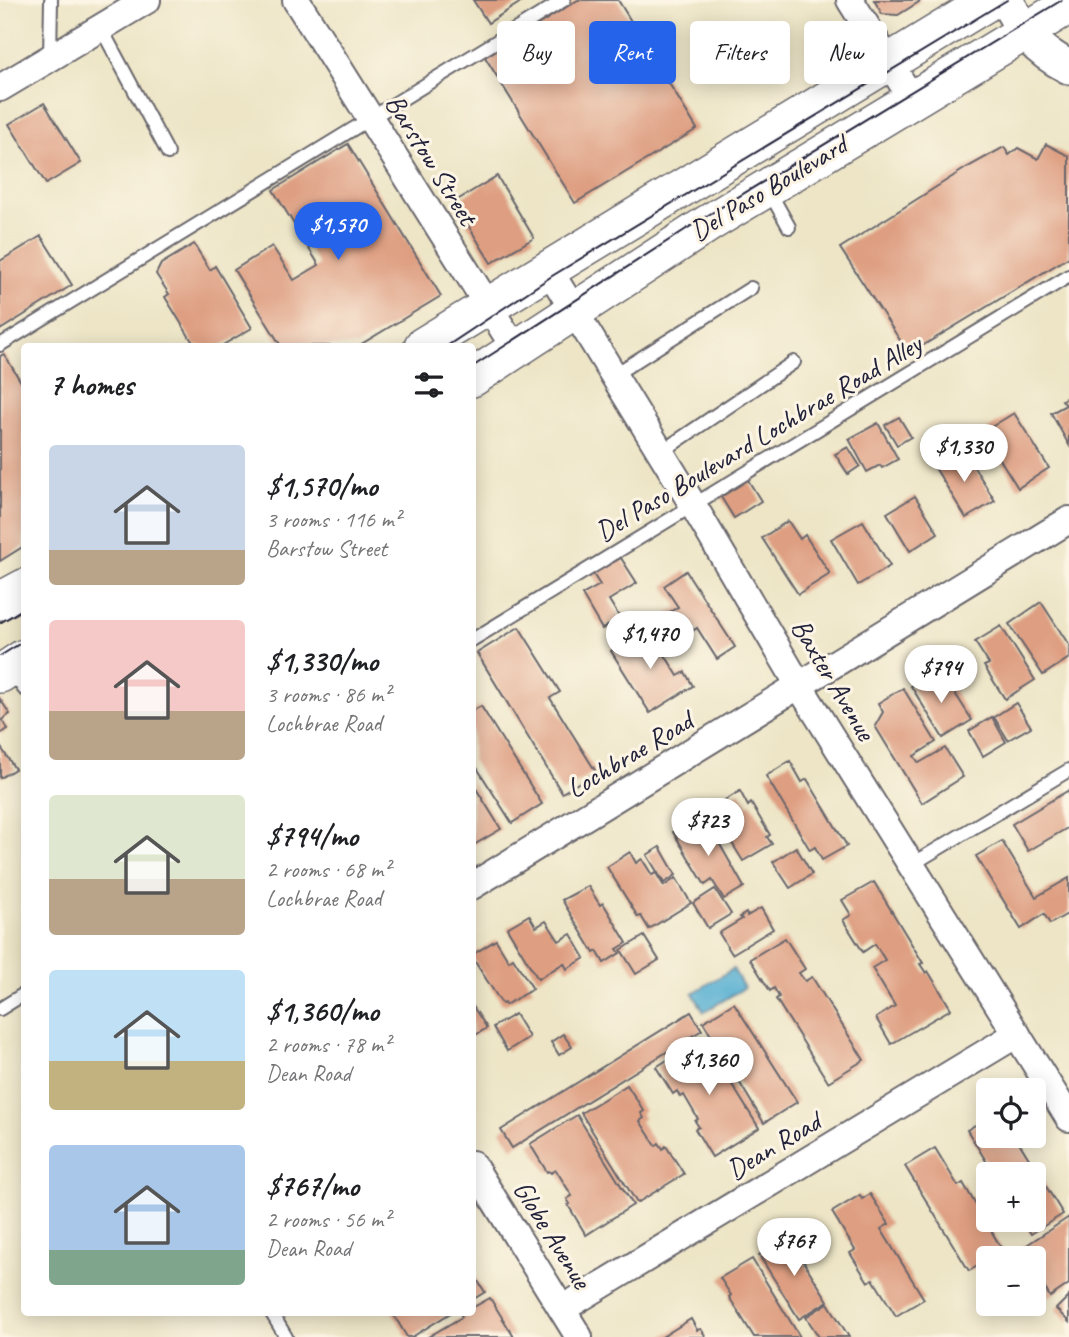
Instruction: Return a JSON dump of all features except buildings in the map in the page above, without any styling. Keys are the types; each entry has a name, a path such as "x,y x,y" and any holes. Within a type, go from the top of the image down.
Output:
{"main road":[{"name":"Del Paso Boulevard","path":"428,343 991,0"},
{"name":"Del Paso Boulevard","path":"476,375 641,266 1069,5"},
{"path":"0,601 21,589"}],"street":[{"path":"0,88 147,0"},
{"name":"Barstow Street","path":"296,0 516,350"},
{"path":"850,0 912,99"},
{"path":"1006,0 1023,32 1050,57 1069,67"},
{"name":"Baxter Avenue","path":"549,270 694,505 800,687 1069,1118"},
{"name":"Lochbrae Road","path":"476,884 1069,520"},
{"name":"Dean Road","path":"562,1309 1017,1034"},
{"name":"Globe Avenue","path":"476,1170 579,1337"}],"lane":[{"path":"51,0 51,58"},
{"path":"0,345 564,0"},
{"path":"101,27 168,153"},
{"path":"767,188 789,227"},
{"name":"Del Paso Boulevard Lochbrae Road Alley","path":"476,638 1069,276"},
{"path":"614,375 751,288"},
{"path":"661,452 794,362"},
{"path":"911,865 1069,770"},
{"path":"0,1009 21,995"},
{"path":"273,1316 286,1337"}],"water":[{"path":"733,969 744,988 704,1012 693,993"}],"tram line":[{"path":"452,343 552,276 1007,0"},
{"path":"476,364 705,217 1062,0"},
{"path":"0,623 21,610"},
{"path":"0,656 21,643"}]}
